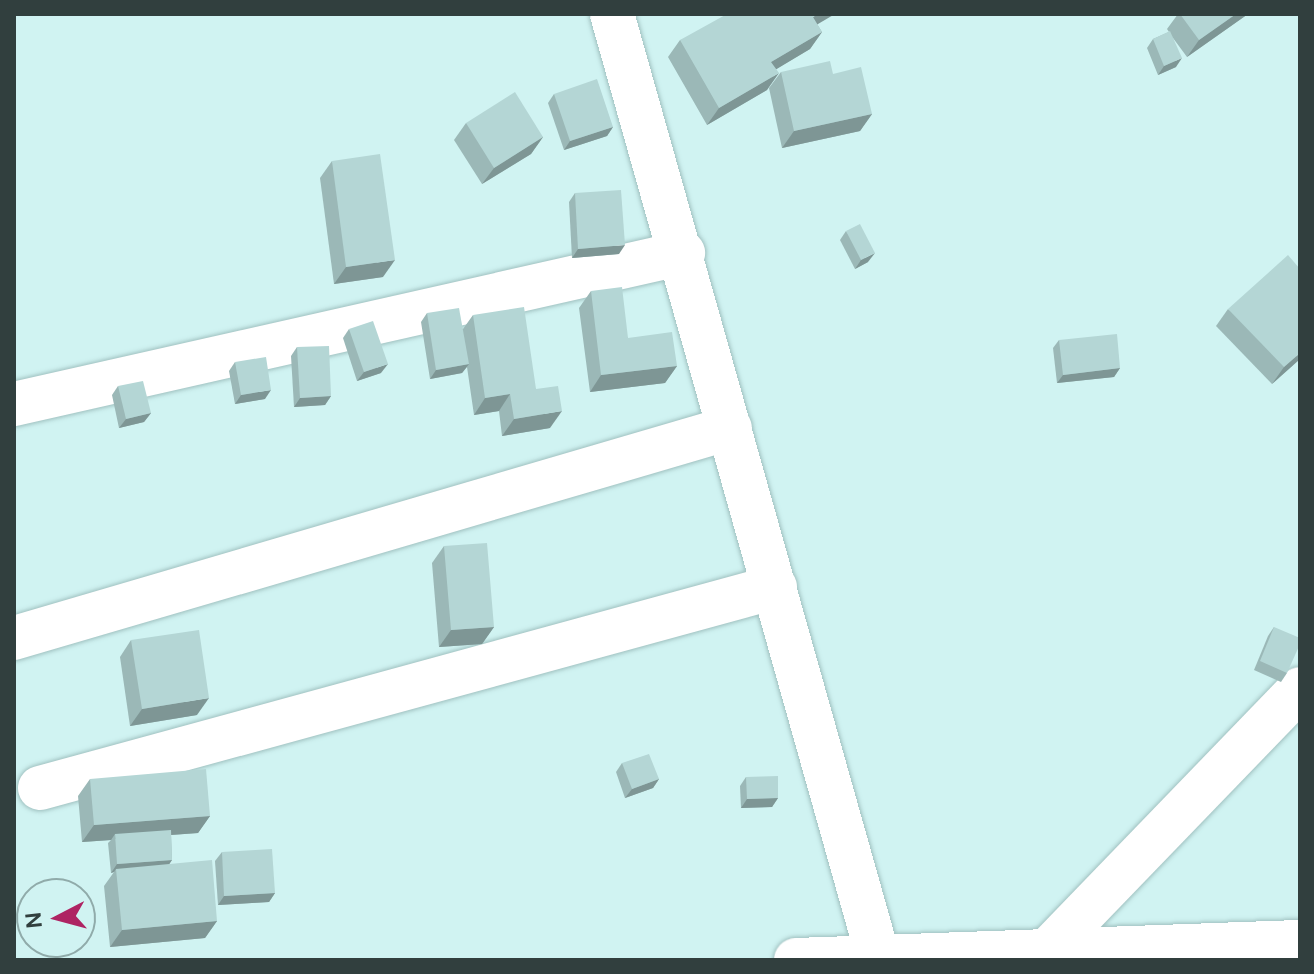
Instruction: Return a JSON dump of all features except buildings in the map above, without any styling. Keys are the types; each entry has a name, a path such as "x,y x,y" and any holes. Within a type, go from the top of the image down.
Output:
{"street":[{"path":"612,14 683,253 878,959"},
{"path":"14,404 683,253"},
{"path":"14,638 730,428"},
{"path":"40,788 775,587"},
{"path":"1047,951 1300,689"},
{"path":"796,960 1300,942"}]}
